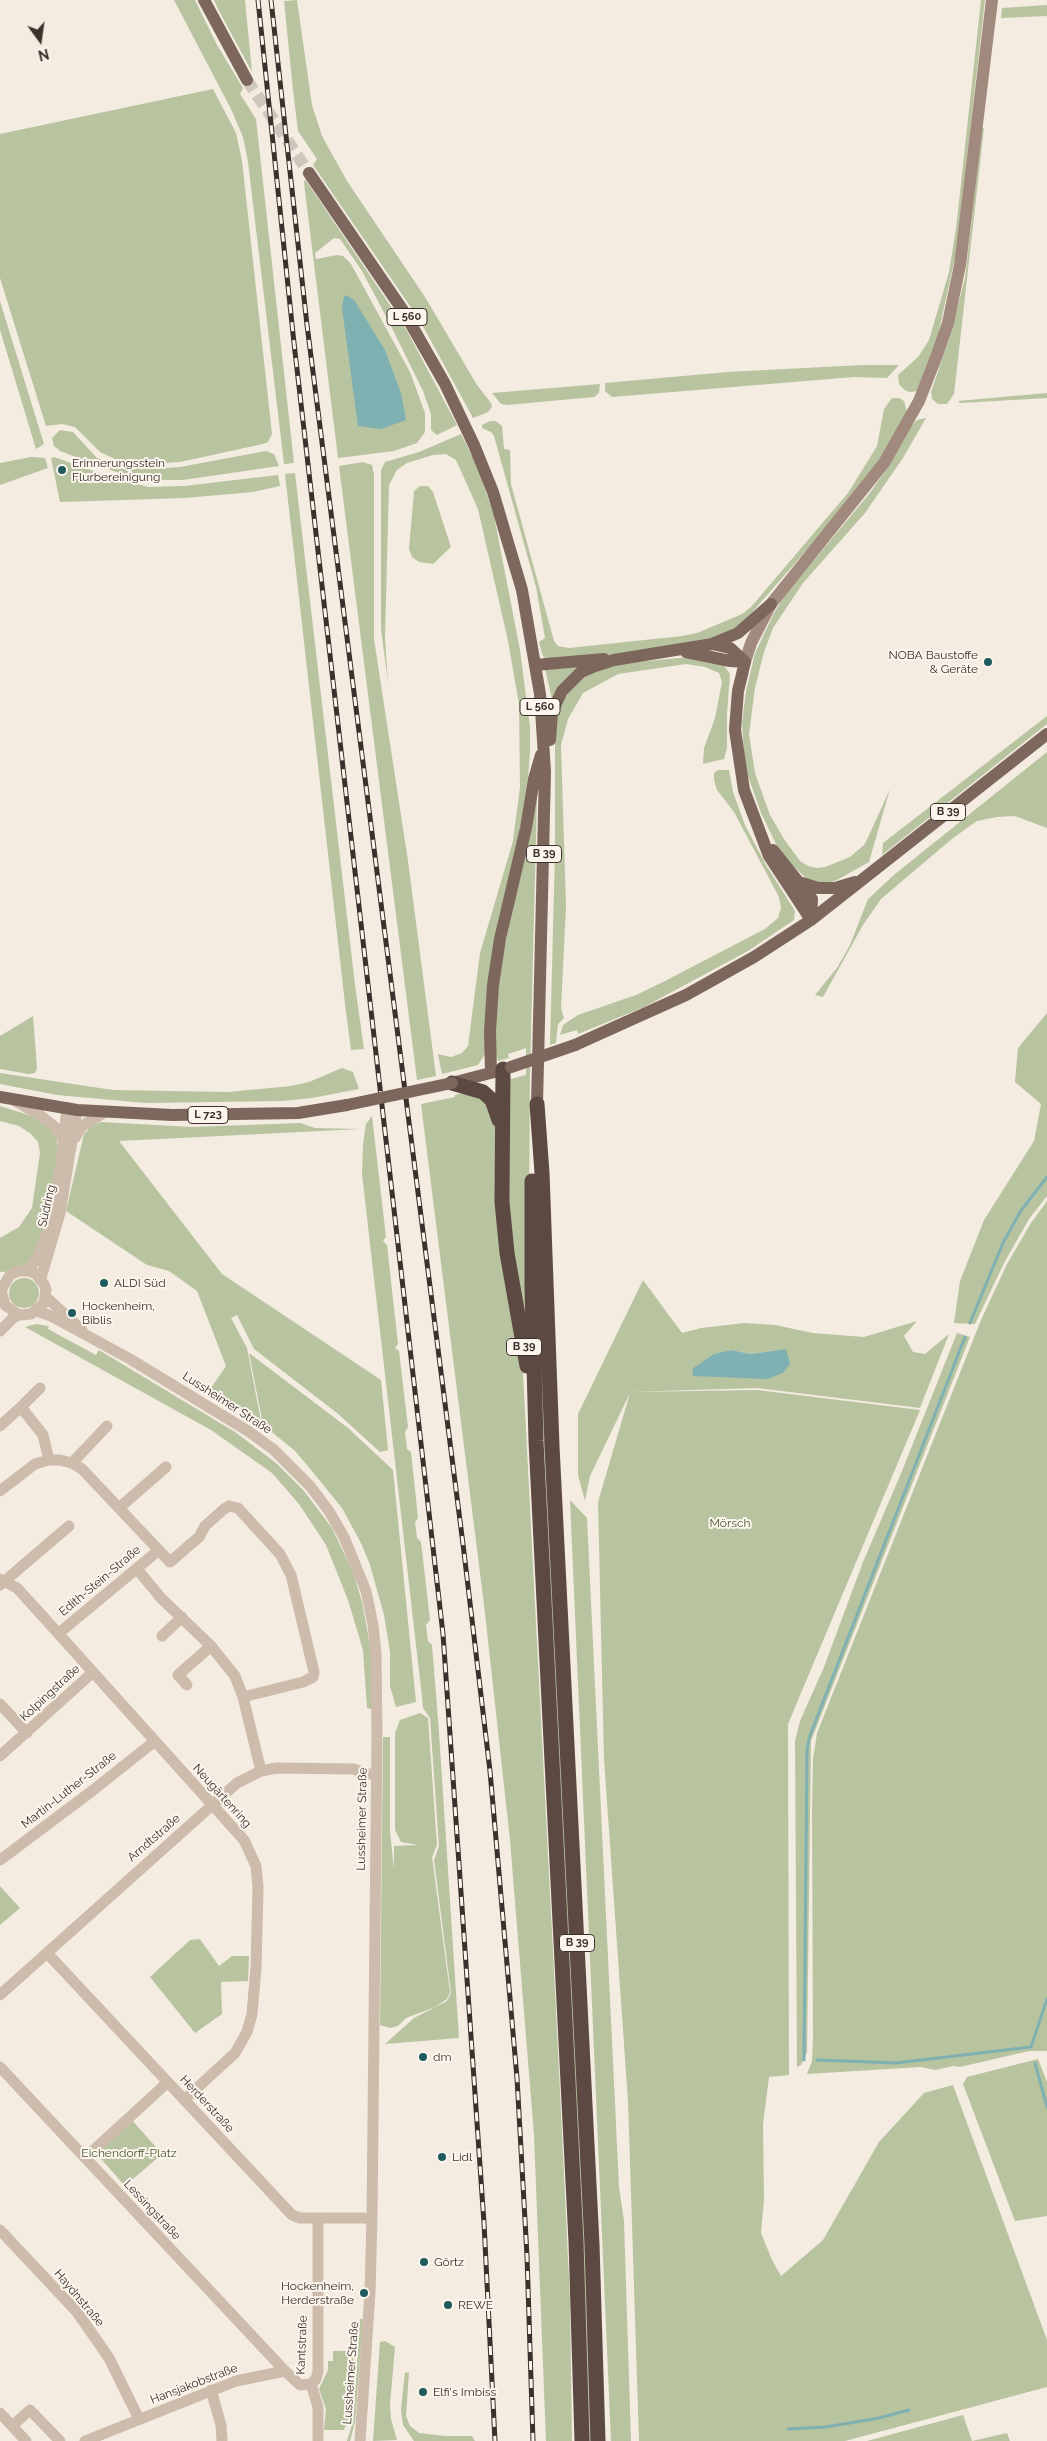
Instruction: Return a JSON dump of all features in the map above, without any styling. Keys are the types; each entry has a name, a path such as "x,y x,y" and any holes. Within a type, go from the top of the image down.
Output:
{"highway":[{"name":"B 39","path":"502,1070 501,1180 504,1226 531,1387 536,1441"},
{"name":"B 39","path":"452,1083 483,1092 492,1100 497,1111 501,1131"},
{"name":"B 39","path":"537,1104 532,1174 536,1441 576,2242 582,2441"},
{"name":"B 39","path":"537,1104 592,2244 598,2441"}],"main road":[{"path":"204,0 247,80"},
{"name":"L 560","path":"309,173 404,312 461,416 485,472 501,517 522,590 535,665 545,772"},
{"path":"677,651 712,644 738,633 772,604"},
{"path":"712,644 730,648 745,662 738,691 735,722 738,762 746,800 769,856 811,920"},
{"name":"B 39","path":"537,1104 545,772 552,712 562,691 582,672 614,660 677,651 745,662"},
{"path":"535,665 595,659 614,660"},
{"name":"B 39","path":"502,1070 576,1045 686,995 754,957 811,920 1047,734"},
{"path":"502,1070 492,1013 500,939 526,828 534,779 544,749"},
{"path":"763,839 812,899 811,920"},
{"name":"B 39","path":"799,882 818,888 835,888 863,880"},
{"name":"L 723","path":"6,1098 72,1109 105,1112 240,1115 304,1112 452,1083 502,1070"}],"street":[{"path":"745,662 754,636 787,582 884,463 919,401 937,355 948,323 960,265 992,0"},
{"path":"6,1098 40,1115 68,1139 82,1126 105,1112"},
{"name":"Südring","path":"41,1278 60,1213 72,1109"},
{"name":"Südring","path":"27,1271 37,1259 47,1234 68,1139"},
{"path":"18,1271 27,1271 41,1278 46,1297 37,1311 18,1315 3,1311 2,1280 18,1271"},
{"name":"Lussheimer Straße","path":"46,1297 72,1319 84,1334"},
{"name":"Lussheimer Straße","path":"37,1311 84,1334 248,1431 293,1468 329,1511 358,1567 373,1625 377,1685 372,2218 370,2292 360,2441"},
{"path":"0,1331 18,1315"},
{"path":"0,1426 40,1388"},
{"path":"21,1407 43,1436 49,1460"},
{"path":"0,1491 35,1464 49,1460 72,1463 107,1426"},
{"name":"Edith-Stein-Straße","path":"72,1463 82,1469 170,1562 199,1538 212,1519 228,1506 238,1508 268,1539 286,1564 295,1587 314,1666 313,1677 303,1682 243,1697"},
{"path":"119,1508 166,1467"},
{"name":"Neugärtenring","path":"69,1526 2,1582 16,1588 59,1633 92,1673 155,1741 211,1806 244,1840 256,1866 258,1899 252,2010 247,2032 235,2053 184,2100"},
{"name":"Edith-Stein-Straße","path":"59,1633 159,1550"},
{"path":"137,1569 161,1598 211,1646 235,1676 243,1697 261,1771"},
{"path":"162,1636 182,1617"},
{"path":"187,1685 178,1675 211,1646"},
{"name":"Kolpingstraße","path":"0,1756 92,1673"},
{"name":"Kolpingstraße","path":"0,1704 27,1733"},
{"name":"Martin-Luther-Straße","path":"0,1860 155,1741"},
{"name":"Arndtstraße","path":"354,1769 368,1762 376,1761"},
{"name":"Arndtstraße","path":"0,1995 237,1783 261,1771 277,1768 354,1769 367,1774 376,1774"},
{"name":"Herderstraße","path":"47,1953 292,2215 300,2218 372,2218"},
{"name":"Lessingstraße","path":"0,2067 285,2371"},
{"path":"85,2158 168,2082"},
{"name":"Kantstraße","path":"318,2218 318,2365 316,2379 311,2384 318,2407 318,2441"},
{"name":"Haydnstraße","path":"0,2230 77,2312 109,2358 139,2419"},
{"path":"285,2371 300,2385 311,2384"},
{"name":"Hansjakobstraße","path":"85,2441 236,2381 285,2371"},
{"path":"211,2390 221,2425 222,2441"},
{"path":"12,2426 30,2410 60,2441"},
{"path":"0,2413 26,2441"}],"green space":[{"path":"174,0 195,0 217,45 243,88 240,94 256,119 294,463 284,464 248,162 243,137 231,109"},
{"path":"214,0 245,0 252,72 218,9"},
{"path":"297,0 312,105 322,136 347,181 425,297 477,385 491,403 492,407 488,412 473,418 419,319 313,165 317,159 298,131 284,1"},
{"path":"981,0 985,0 956,253 937,340 917,391 911,392 906,391 899,384 898,375 918,357 929,340 949,272 956,229"},
{"path":"1047,5 1047,16 1001,18 1002,8"},
{"path":"213,89 236,133 242,161 272,434 268,442 263,444 180,462 151,464 115,459 100,452 75,427 62,424 46,426 0,278 0,134"},
{"path":"984,128 954,394 947,404 938,404 932,399 931,392 949,339 965,278 982,129"},
{"path":"305,179 406,329 457,425 437,435 431,430 431,414 423,391 390,324 362,271 340,239 334,238 315,253 316,259 337,255 343,256 351,264 410,372 425,413 425,432 417,443 394,451 338,458"},
{"path":"0,301 44,444 36,449 0,330"},
{"path":"862,365 899,365 887,378 854,377 612,397 605,391 605,383 728,372"},
{"path":"600,384 599,393 594,397 507,405 501,404 492,393"},
{"path":"1047,393 1047,398 960,403 958,401"},
{"path":"892,398 899,398 904,401 907,412 882,457 845,506 741,625 711,638 614,655 558,662 547,660 543,656 539,642 545,638 536,587 494,436 491,432 482,428 482,425 490,421 496,421 502,426 504,449 510,450 511,484 554,641 558,646 569,648 682,636 697,633 742,614 751,607 848,493 877,446 884,409"},
{"path":"926,418 903,458 865,513 803,583 773,628 764,652 755,688 749,734 755,773 770,815 800,861 808,866 817,868 825,867 850,857 865,844 890,789 869,862 837,880 824,884 807,879 790,863 776,844 761,813 748,776 744,756 742,723 746,691 755,653 774,613 785,595 869,494 886,470 912,425 917,420"},
{"path":"60,430 73,432 97,458 120,466 150,469 180,467 266,451 274,454 279,466 183,480 150,480 116,472 60,451 54,446 52,438"},
{"path":"461,434 478,468 494,516 520,650 530,727 530,752 528,778 486,1053 478,1065 442,1074 438,1054 451,1057 462,1053 468,1046 480,953 513,841 520,787 519,704 508,641 478,509 456,460 446,454 433,455 407,463 397,470 389,485 385,638 388,683 381,629 381,470 385,462 419,452"},
{"path":"31,457 45,458 48,468 0,485 0,463"},
{"path":"54,457 116,479 149,487 184,486 278,475 280,486 253,492 185,498 60,502 51,458"},
{"path":"363,462 372,465 374,475 374,639 408,861 436,1076 417,1080 339,466"},
{"path":"295,473 364,1049 351,1050 345,1004 285,474"},
{"path":"420,486 428,486 433,492 451,547 433,564 419,562 412,557 409,549 414,491"},
{"path":"690,657 723,664 730,674 727,748 724,759 703,764 704,748 715,718 722,682 719,673 705,667 686,664 618,674 583,693 568,719 561,745 566,907 561,1008 564,1018 558,1024 556,1043 550,1045 555,852 555,724 558,710 574,683 599,668 636,662"},
{"path":"587,664 552,699 545,669"},
{"path":"1047,716 1047,724 882,855 883,843"},
{"path":"1047,752 1047,828 1015,816 997,817 977,821 953,838 881,899 863,925 823,997 815,995 837,968 850,945 868,899 895,874"},
{"path":"718,770 729,770 733,792 745,825 766,865 795,911 794,920 748,951 644,1007 578,1034 577,1030 560,1035 563,1025 578,1015 636,995 663,982 765,929 778,918 781,908 779,897 734,812 717,790 714,773"},
{"path":"537,798 530,1074 528,1344 509,1226 510,1078 526,1075 526,1048 508,1054 509,1058 498,1061 494,1047 499,973"},
{"path":"1047,1013 1047,1196 1029,1219 1004,1263 975,1324 954,1323 960,1281 984,1220 1034,1141 1041,1104 1015,1082 1018,1048"},
{"path":"33,1016 37,1068 35,1073 28,1074 0,1069 0,1036"},
{"path":"342,1068 353,1072 359,1089 312,1098 283,1101 145,1103 57,1095 0,1084 0,1073 113,1090 228,1092 291,1086 309,1082"},
{"path":"475,1093 495,1113 523,1372 570,2300 572,2441 546,2441 534,2135 510,1840 485,1613 421,1104 455,1097 455,1095"},
{"path":"0,1106 35,1117 46,1123 57,1139 59,1155 51,1206 34,1257 21,1268 3,1272 0,1272 0,1238 19,1227 32,1208 40,1153 38,1142 31,1134 19,1126 0,1121"},
{"path":"372,1116 386,1237 383,1241 387,1245 398,1344 395,1348 399,1351 408,1427 405,1432 407,1449 411,1452 418,1518 415,1522 417,1538 421,1542 430,1620 426,1625 428,1641 432,1645 439,1732 459,2038 385,2044 414,2018 447,2001 451,1993 434,1860 439,1846 430,1718 423,1708 362,1174 366,1124"},
{"path":"101,1122 192,1127 300,1123 315,1128 361,1129 119,1141 222,1274 381,1380 388,1450 380,1452 337,1413 254,1349 237,1315 231,1318 247,1348 261,1421 255,1420 209,1391 226,1366 197,1291 169,1271 147,1265 66,1211 84,1134 91,1126"},
{"path":"1047,1201 1047,2051 1029,2051 960,2067 954,2066 935,2070 921,2067 807,2074 812,2061 813,2038 812,1808 813,1759 817,1733 981,1320 1007,1264 1031,1223"},
{"path":"24,1278 35,1282 39,1293 35,1304 24,1308 13,1304 9,1293 13,1282"},
{"name":"Mörsch","path":"643,1280 682,1333 701,1328 744,1323 775,1325 813,1333 864,1337 917,1321 904,1336 913,1352 925,1354 949,1334 920,1408 757,1388 629,1392 757,1390 920,1410 788,1724 789,2075 769,2077 763,2124 764,2200 761,2233 781,2276 823,2240 879,2142 924,2093 953,2085 1047,2340 1047,2387 845,2441 639,2441 628,2101 604,1759 598,1502 630,1393 590,1476 585,1501 578,1475 578,1414","holes":["732,1350 750,1354 778,1350 692,1369"]},
{"path":"538,1313 540,1313 582,2162 592,2441 588,2441"},
{"path":"36,1324 49,1326 48,1329 96,1355 99,1350 235,1432 276,1463 304,1491 332,1528 353,1572 362,1602 371,1651 372,1709 367,1708 363,1650 348,1600 326,1545 299,1504 272,1473 211,1430 25,1327"},
{"path":"957,1333 970,1337 811,1741 807,2052 801,2065 797,2067 795,1741 800,1721 824,1667 863,1562 902,1471"},
{"path":"249,1353 348,1428 393,1470 416,1702 396,1707 390,1686 390,1652 384,1615 370,1565 362,1545 342,1508 307,1465 294,1450 263,1425"},
{"path":"570,1500 587,1518 619,2187 624,2221 631,2441 611,2441"},
{"path":"420,1713 428,1718 437,1845 432,1857 450,1992 447,1999 435,2007 406,2018 398,2026 390,2028 380,2025 383,1737 390,1737 390,1831 394,1869 394,1846 418,1845 401,1842 395,1830 395,1733 400,1720"},
{"path":"0,1886 20,1908 0,1925"},
{"path":"200,1939 219,1966 232,1956 249,1956 248,1981 221,1982 222,2014 195,2033 150,1977 190,1940"},
{"path":"1038,2059 1047,2082 1047,2216 1015,2221 963,2084 967,2077"},
{"name":"Eichendorff-Platz","path":"132,2120 162,2154 125,2186 96,2153"},
{"path":"360,2319 363,2319 355,2422 350,2441 347,2441 353,2422"},
{"path":"385,2341 395,2347 390,2404 391,2419 397,2440 373,2441 380,2342"},
{"path":"333,2351 354,2351 349,2417 344,2430 324,2430 326,2409 319,2389 328,2370 328,2361 333,2361"},
{"path":"409,2372 406,2416 410,2426 419,2433 445,2436 472,2436 475,2441 414,2441 403,2425 401,2409 405,2373"},
{"path":"963,2415 972,2441 867,2441"},
{"path":"1007,2433 1010,2441 972,2441"}],"water":[{"path":"346,295 354,300 385,350 401,393 406,420 381,429 358,426 342,308"},
{"path":"786,1349 790,1364 783,1373 767,1379 693,1376 692,1369 714,1354 732,1350 750,1354"}],"waterway":[{"path":"970,1323 1003,1243 1020,1212 1047,1177"},
{"path":"804,2060 807,1750 809,1738 965,1337"},
{"path":"817,2060 896,2063 1031,2047 1047,1999"},
{"path":"1035,2063 1047,2107"},
{"path":"788,2429 826,2427 879,2418 909,2410"}],"tunnel":[{"path":"247,80 309,173"}],"railway":[{"path":"258,0 294,343 443,1634 484,2223 495,2441"},
{"path":"271,0 307,325 463,1544 490,1771 517,2078 527,2256 533,2441"}],"place":[{"name":"Erinnerungsstein Flurbereinigung","path":"62,470"},
{"name":"NOBA Baustoffe & Geräte","path":"988,662"},
{"name":"ALDI Süd","path":"104,1283"},
{"name":"Hockenheim, Biblis","path":"72,1313"},
{"name":"dm","path":"423,2057"},
{"name":"Lidl","path":"442,2157"},
{"name":"Görtz","path":"424,2262"},
{"name":"Hockenheim, Herderstraße","path":"364,2293"},
{"name":"REWE","path":"448,2305"},
{"name":"Elfi's Imbiss","path":"423,2392"}]}
